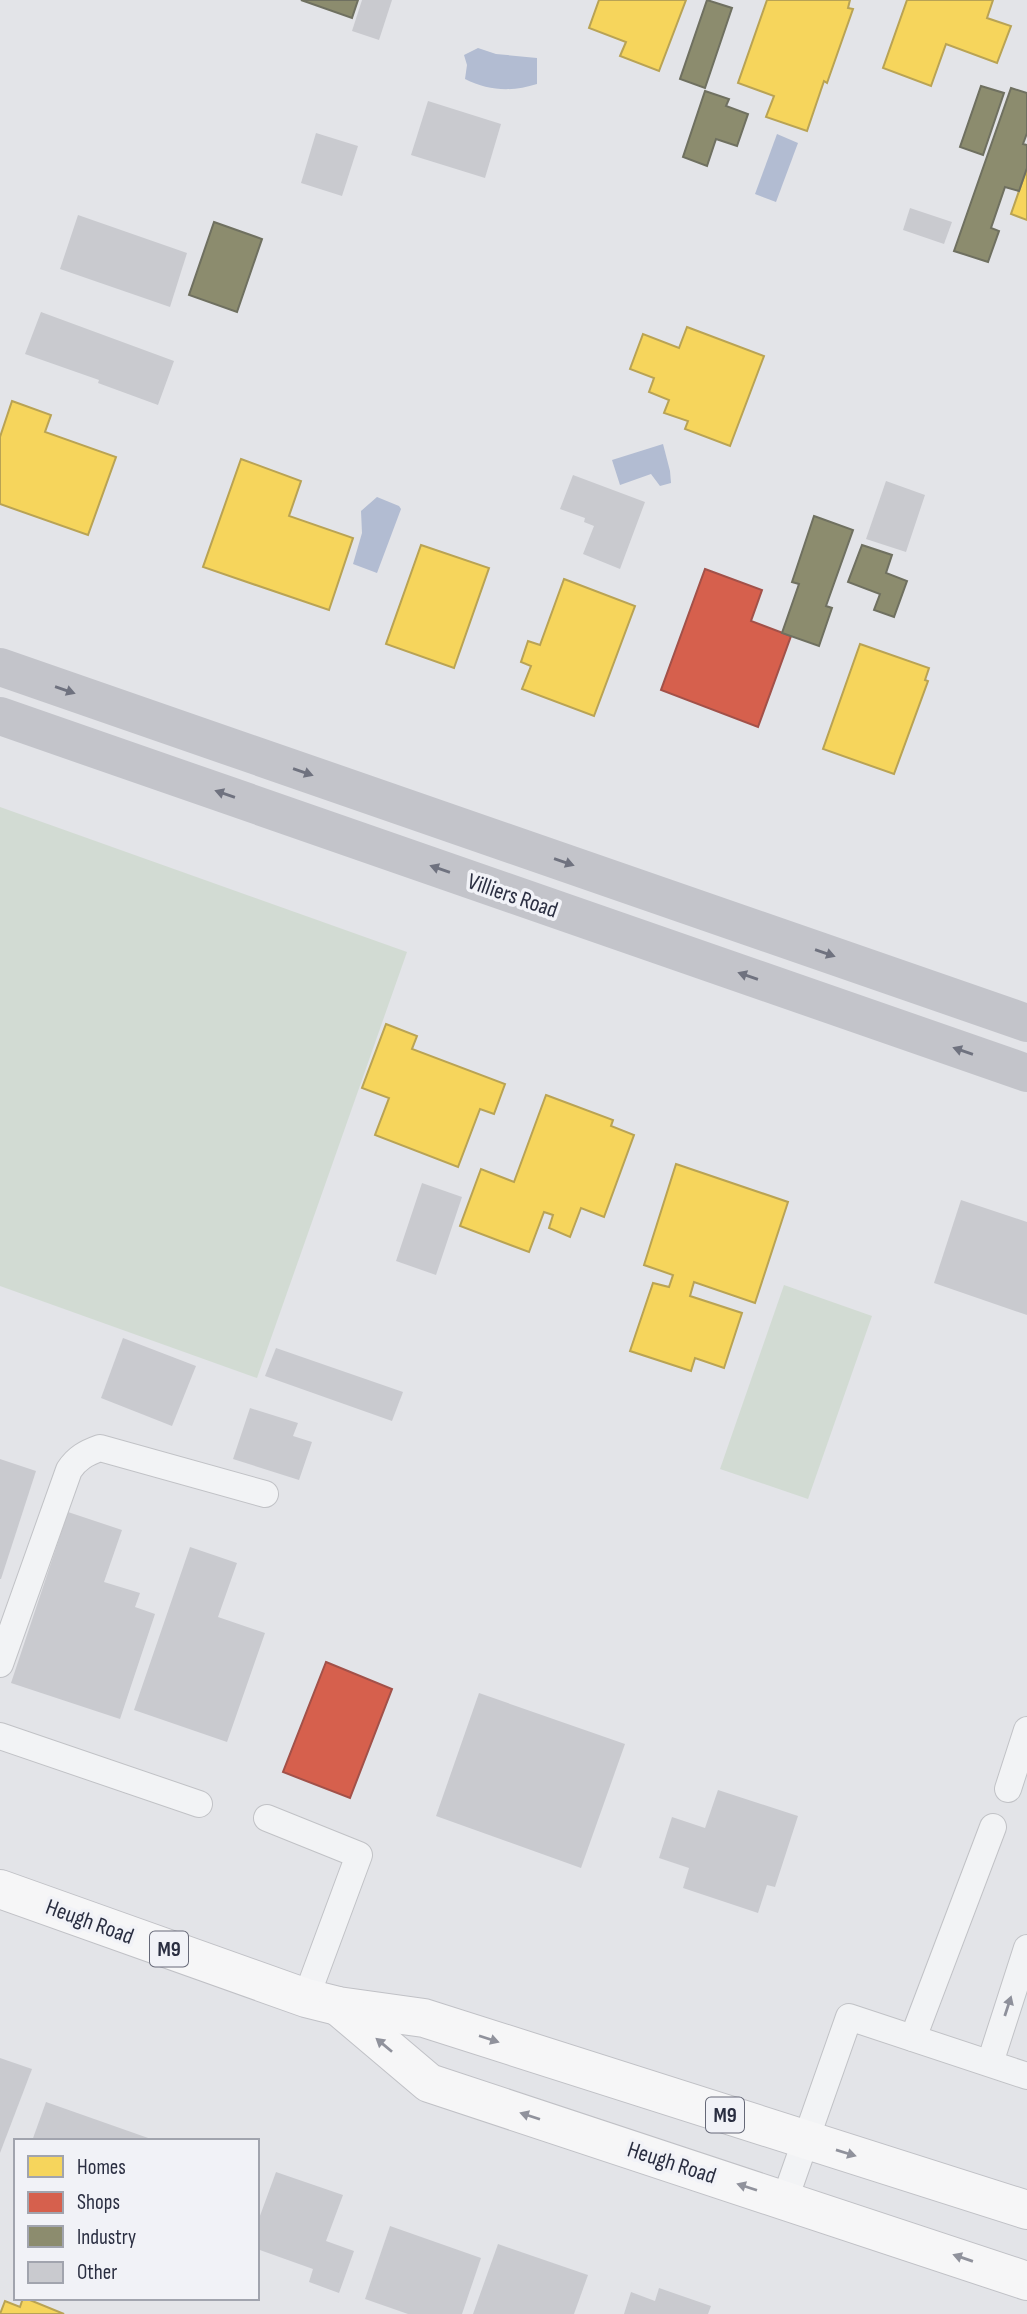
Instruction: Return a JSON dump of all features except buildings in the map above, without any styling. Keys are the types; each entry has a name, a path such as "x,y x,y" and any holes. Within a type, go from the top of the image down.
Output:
{"main road":[{"name":"Heugh Road","path":"0,1889 322,2002 424,2018 1027,2210"},
{"name":"Heugh Road","path":"322,2002 429,2083 1027,2281"}],"street":[{"name":"Villiers Road","path":"0,667 1027,1023"},
{"name":"Villiers Road","path":"0,716 1027,1073"},
{"path":"495,888 510,844"}],"lane":[{"path":"0,1664 69,1470 85,1453 100,1448 265,1494"},
{"path":"1008,1788 1027,1730"},
{"path":"0,1736 199,1804"},
{"path":"267,1818 359,1855 322,2002"},
{"path":"913,2038 993,1827"},
{"path":"990,2063 1027,1948"},
{"path":"785,2199 849,2017 1027,2076"}],"shaded area":[{"path":"0,807 407,952 257,1378 0,1286"},
{"path":"784,1285 872,1316 808,1499 720,1469"}],"water":[{"path":"478,48 496,54 537,58 537,84 501,89 465,79 467,65 464,55"},
{"path":"777,134 798,143 776,202 755,194"},
{"path":"663,444 671,483 660,486 651,474 620,485 612,460"},
{"path":"377,497 401,509 377,573 353,564 362,533 361,511"}]}
